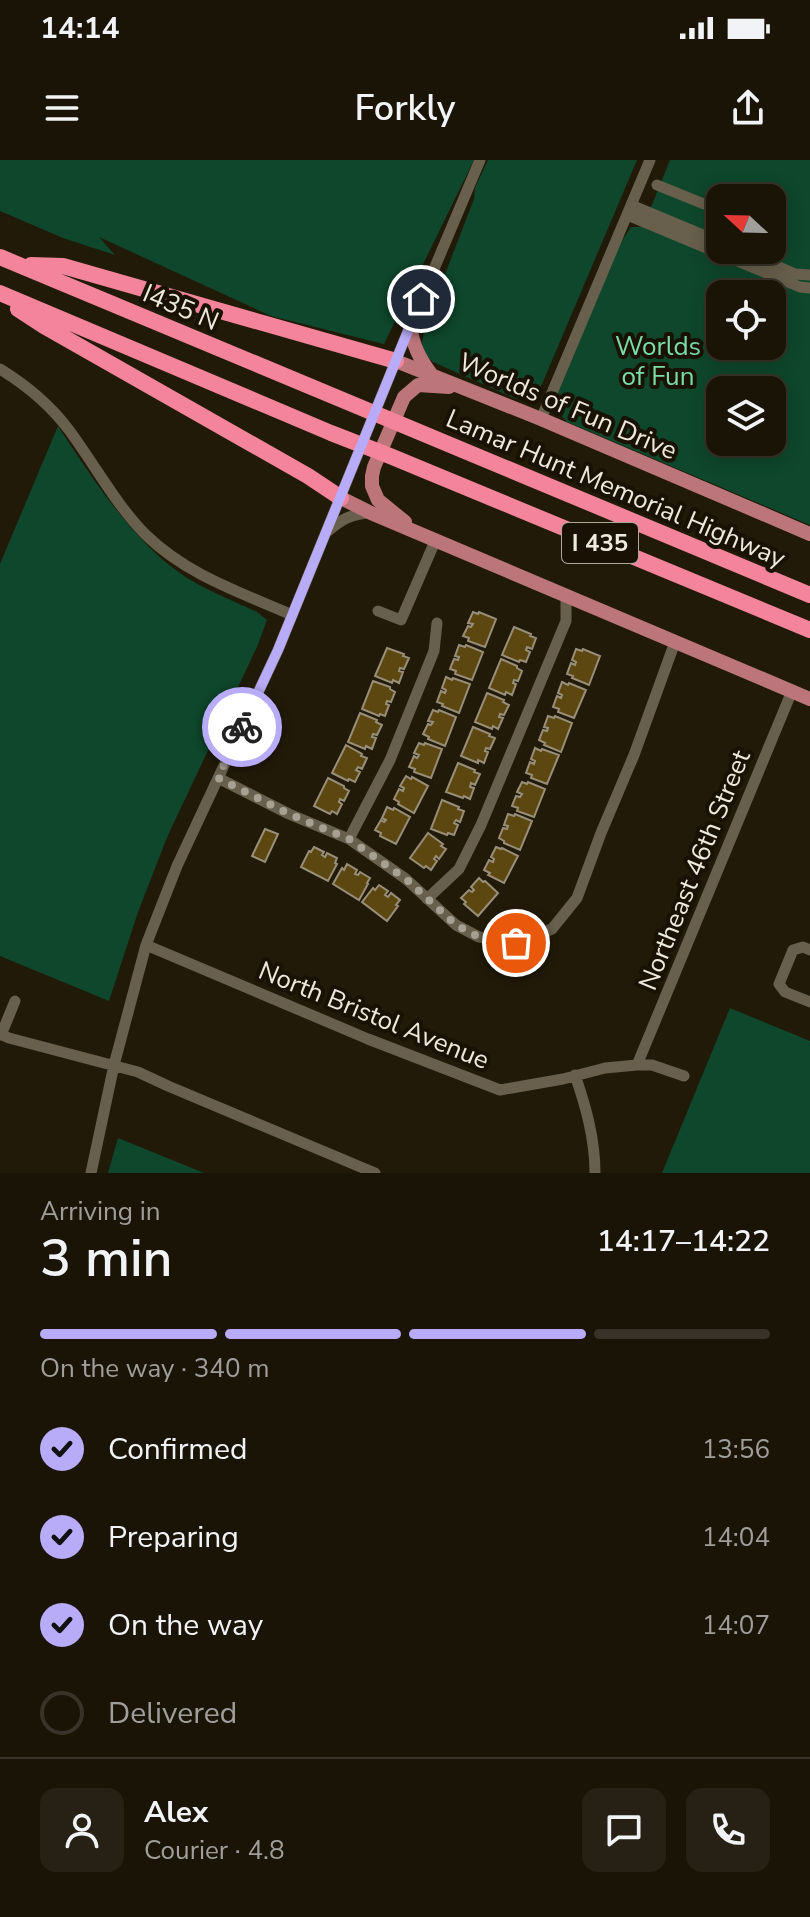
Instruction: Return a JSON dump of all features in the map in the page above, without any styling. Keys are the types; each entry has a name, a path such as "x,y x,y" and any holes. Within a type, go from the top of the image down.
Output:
{"highway":[{"name":"I435 N","path":"0,257 403,425"},
{"path":"19,265 63,266 396,361"},
{"path":"0,295 44,326 308,476 341,498"},
{"name":"I 435","path":"0,295 810,630"},
{"name":"Lamar Hunt Memorial Highway","path":"403,425 810,595"}],"main road":[{"path":"410,326 413,345 431,374"},
{"name":"Worlds of Fun Drive","path":"396,361 810,534"},
{"path":"429,536 392,513 378,500 372,486 374,467 404,397 411,389 431,384 469,389"},
{"path":"341,498 810,699"}],"street":[{"path":"91,1173 114,1065 146,945 177,866 278,650 480,160"},
{"path":"541,419 650,160"},
{"path":"657,185 704,204"},
{"path":"629,210 636,207 706,236"},
{"path":"629,210 632,217 800,287 810,288"},
{"path":"772,264 795,274 810,275"},
{"path":"0,369 39,398 68,428 128,515 161,549 200,575 292,615"},
{"path":"328,531 353,513 371,513"},
{"path":"378,611 401,620 429,536"},
{"path":"566,596 566,621"},
{"path":"427,899 459,869 481,825 566,621 584,603"},
{"path":"349,839 395,746 434,651 437,623"},
{"path":"218,778 289,814 349,839 406,879 456,925 479,937 516,943 552,929 577,898 675,642"},
{"name":"Northeast 46th Street","path":"637,1065 792,691"},
{"name":"North Bristol Avenue","path":"146,945 353,1033 500,1090 605,1068 637,1065 652,1065 684,1076"},
{"path":"810,950 803,947 793,950 779,984 785,992 810,1002"},
{"path":"15,1001 1,1034 138,1072 375,1173"},
{"path":"575,1075 588,1111 595,1173"}],"green space":[{"path":"0,160 474,160 384,344 271,316 99,237 115,255 63,238 0,211"},
{"path":"488,160 637,160 542,384 535,394 525,399 516,399 433,362 424,355 422,343 425,326"},
{"name":"Worlds of Fun","path":"670,160 810,160 810,525 567,422 560,413 556,397 620,244 631,227 643,227"},
{"path":"58,426 113,506 162,559 197,584 257,612 267,620 168,835 138,912 109,1001 0,956 0,564"},
{"path":"730,1008 810,1041 810,1173 662,1173"},
{"path":"118,1138 204,1173 108,1173"}],"building":[{"path":"473,612 496,619 485,647 463,636 468,626 473,624 468,623"},
{"path":"514,627 536,638 532,649 527,647 526,650 530,652 526,662 502,655"},
{"path":"459,645 483,652 472,680 450,669 454,659 458,660 459,657 455,656"},
{"path":"387,648 409,658 404,669 400,668 399,671 403,672 399,683 375,676"},
{"path":"576,649 600,656 589,685 567,674 571,663 575,665 576,662 572,660"},
{"path":"501,659 522,671 518,681 514,680 516,684 512,695 489,688"},
{"path":"446,677 470,684 459,713 437,702 441,691 445,693 446,690 442,688"},
{"path":"373,681 395,692 391,702 387,701 389,705 385,716 362,709"},
{"path":"562,682 586,690 574,718 553,707 557,696 561,698 562,695 558,693"},
{"path":"487,693 509,705 504,715 500,714 499,717 503,718 498,729 475,722"},
{"path":"433,710 456,717 445,746 423,734 428,724 433,722 428,721"},
{"path":"360,713 382,725 377,735 373,734 372,737 376,738 372,749 348,742"},
{"path":"548,716 572,723 561,752 539,740 543,730 547,731 548,728 544,727"},
{"path":"473,727 495,738 490,749 486,748 488,752 484,763 461,756"},
{"path":"419,743 442,749 431,778 409,767 414,756 417,758 419,755 414,753"},
{"path":"346,745 367,758 362,769 358,767 356,770 360,772 355,782 332,773"},
{"path":"535,748 559,755 547,784 526,773 530,762 534,764 535,761 531,759"},
{"path":"458,763 480,774 475,785 471,783 470,787 474,788 470,799 446,792"},
{"path":"406,776 428,786 414,813 394,799 399,789 403,791 404,788 400,786"},
{"path":"328,778 349,791 344,801 340,799 342,804 337,814 314,806"},
{"path":"522,782 545,789 534,817 512,806 516,796 522,794 517,792"},
{"path":"442,800 464,811 460,822 456,820 454,823 458,825 454,835 431,829"},
{"path":"387,807 410,817 396,844 375,830 381,820 386,820 382,818"},
{"path":"508,814 532,821 520,850 499,838 503,828 507,829 508,826 504,825"},
{"path":"265,829 278,834 265,862 252,856"},
{"path":"428,833 446,849 439,859 436,856 434,859 437,861 431,870 410,858"},
{"path":"314,847 324,852 322,855 325,857 327,853 337,858 328,881 301,867"},
{"path":"496,847 518,856 504,883 484,870 489,860 493,862 491,857"},
{"path":"347,864 357,870 355,874 360,872 370,878 359,900 333,884"},
{"path":"479,878 498,893 478,916 461,898 469,890 474,890 471,887"},
{"path":"379,885 388,891 385,895 388,897 391,893 400,900 387,921 362,902"}],"way so far":[{"path":"242,727 218,778 289,814 349,839 406,879 456,925 479,937 516,943"}],"route":[{"path":"242,727 328,531 421,299"}]}
